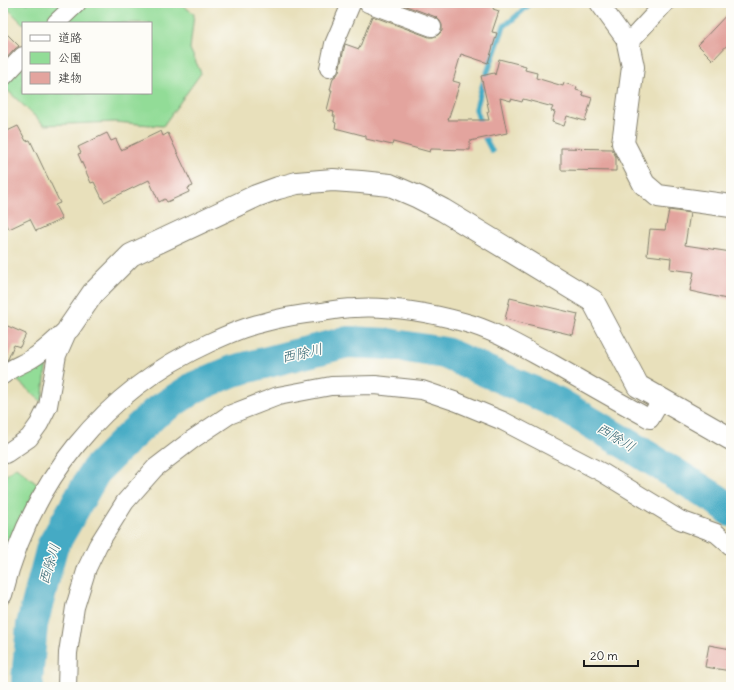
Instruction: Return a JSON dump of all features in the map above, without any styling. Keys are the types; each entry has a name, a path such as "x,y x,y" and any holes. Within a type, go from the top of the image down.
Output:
{"street":[{"path":"57,22 77,3"},
{"path":"329,68 334,44 350,4 352,3"},
{"path":"368,3 432,27"},
{"path":"599,3 628,43 633,67 623,143 644,184 658,196 731,206"},
{"path":"628,43 665,3"},
{"path":"3,77 22,57"},
{"path":"3,455 29,438 39,424 48,406 57,355 69,328 93,292 131,255 256,196 297,183 333,180 390,185 418,197 593,301 638,386 731,439"},
{"path":"3,595 8,574 19,542 34,511 52,479 69,454 91,428 118,401 174,361 199,347 230,333 262,323 300,314 353,308 375,308 430,315 465,322 493,332 650,419 661,400"},
{"path":"3,375 10,369 30,360 69,328"},
{"path":"67,687 68,653 75,607 87,568 125,502 155,468 194,439 229,415 278,396 331,386 375,385 422,390 457,402 503,421 596,470 680,520 716,533 731,546"}],"green space":[{"path":"68,3 49,22 22,23 3,4"},
{"path":"83,3 180,3 194,14 190,49 201,73 163,126 115,122 44,125 3,86 3,83 22,64 22,94 152,94 152,22 64,22"},
{"path":"40,359 47,362 42,402 11,375"},
{"path":"16,467 38,485 3,559 3,478"}],"building":[{"path":"398,3 495,3 493,9 499,11 492,32 497,33 488,63 461,54 453,81 460,83 448,120 489,120 487,112 489,111 481,76 494,73 495,75 499,59 526,66 525,70 537,73 536,78 563,86 564,83 577,87 576,90 583,92 582,95 592,98 585,121 567,116 564,126 552,122 555,112 551,111 553,107 523,99 522,102 500,98 507,133 470,141 470,150 431,149 430,152 393,142 392,145 366,139 366,136 335,128 336,123 334,122 334,112 327,110 332,90 330,90 333,78 339,71 345,44 359,49 372,16 429,37 438,35 442,31 442,25 436,17"},
{"path":"731,10 731,41 713,60 698,45"},
{"path":"3,30 19,46 3,62"},
{"path":"18,126 26,141 30,140 60,203 55,205 62,219 36,231 30,219 9,229 7,225 3,227 3,133"},
{"path":"161,131 163,136 168,133 193,186 188,188 189,192 167,202 165,199 159,202 149,180 104,202 94,182 91,183 78,154 81,153 78,147 107,133 111,141 116,139 121,150"},
{"path":"561,148 612,149 616,157 616,171 561,170"},
{"path":"669,210 690,213 685,245 731,252 731,300 690,291 694,272 670,269 671,258 647,255 650,229 665,230"},
{"path":"510,298 578,314 573,335 505,319"},
{"path":"3,324 26,334 20,347 14,345 8,359 3,362"},
{"path":"709,645 731,649 731,671 705,667"}],"waterway":[{"path":"492,151 484,136 476,109 481,90 504,26 531,3"},
{"name":"西除川","path":"28,687 27,680 32,625 52,547 96,470 155,413 195,387 233,371 287,357 348,342 388,344 445,353 558,403 716,499 731,511"}]}
